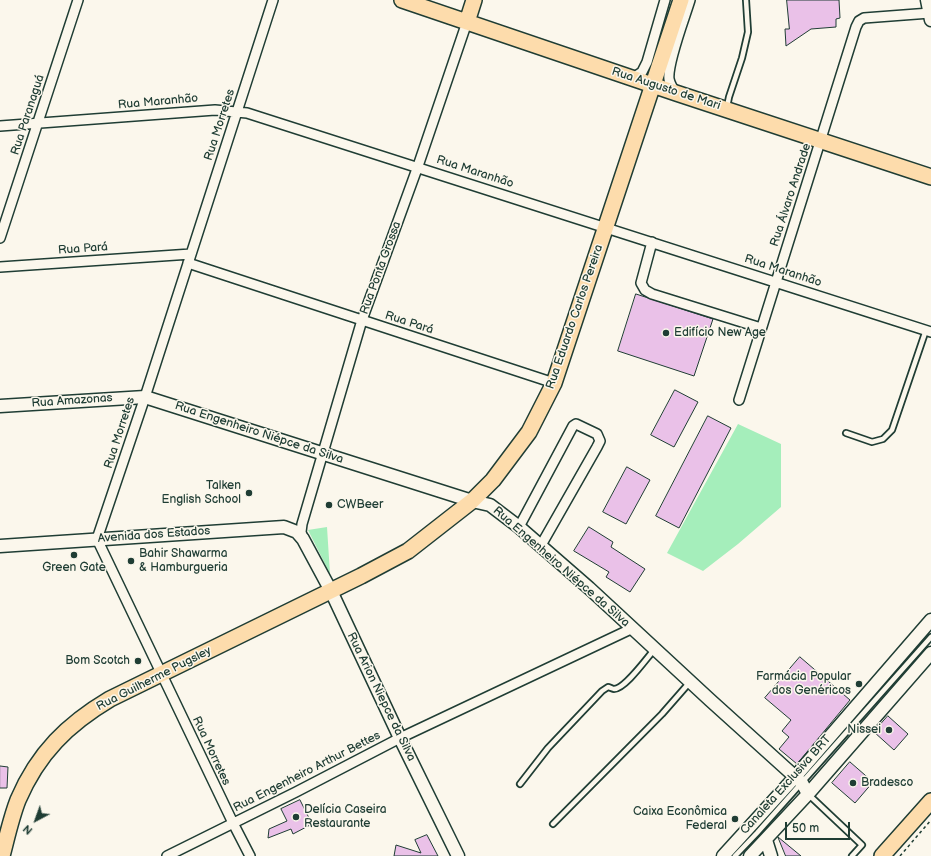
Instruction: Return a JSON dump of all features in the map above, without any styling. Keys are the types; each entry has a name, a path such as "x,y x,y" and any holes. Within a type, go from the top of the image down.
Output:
{"main road":[{"name":"Rua Augusto de Mari","path":"402,0 676,93 931,177"},
{"name":"Rua Ponta Grossa","path":"467,22 474,0"},
{"name":"Rua Eduardo Carlos Pereira","path":"331,591 384,565 408,551 472,502 493,480 528,432 554,383 681,0"},
{"name":"Rua Guilherme Pugsley","path":"2,856 18,800 38,763 61,735 75,722 91,710 110,699 331,591"},
{"path":"882,856 931,801"}],"street":[{"name":"Rua Paranaguá","path":"0,238 78,0"},
{"name":"Rua Morretes","path":"250,856 233,824 97,539 145,397 273,0"},
{"path":"633,78 642,72 647,62 665,0"},
{"path":"676,93 669,78 670,65 690,0"},
{"path":"927,0 930,17"},
{"name":"Rua Álvaro Andrade","path":"739,400 822,141 856,27 859,21 864,18 930,17"},
{"name":"Rua Ponta Grossa","path":"303,539 301,532 302,524 362,320 418,166 467,22"},
{"name":"Rua Maranhão","path":"0,126 206,110 238,111 267,118 418,166 928,331"},
{"path":"652,242 641,283 644,290 652,294 762,328"},
{"name":"Rua Pará","path":"0,267 189,259 362,320 554,383"},
{"name":"Rua Amazonas","path":"0,406 145,397"},
{"name":"Rua Engenheiro Niépce da Silva","path":"145,397 472,502 490,505 589,588 798,780 808,794"},
{"path":"519,528 573,426 576,424 597,434 600,441 597,447 540,547"},
{"name":"Avenida dos Estados","path":"0,546 284,527 297,532 303,539"},
{"name":"Rua Arion Niepce da Silva","path":"303,539 331,591 400,738 458,856"},
{"path":"750,856 808,794 816,768 931,620"},
{"name":"Rua Engenheiro Arthur Bettes","path":"167,856 233,824 400,738 633,628"},
{"path":"723,856 798,780 816,768 931,653"},
{"path":"766,840 771,856"}],"lane":[{"path":"727,109 748,32 746,0"},
{"path":"846,433 872,442 883,439 892,430 928,331"},
{"name":"Canaleta Exclusiva BRT","path":"816,768 931,637"},
{"path":"520,784 548,748 602,691 608,687 614,689 620,688 655,649"},
{"path":"553,824 662,714 690,682"},
{"name":"Canaleta Exclusiva BRT","path":"735,856 757,833 798,780"},
{"path":"808,794 862,845 852,856"}],"path":[{"path":"900,856 931,820"}],"green space":[{"path":"738,424 781,444 781,507 738,544 703,571 667,553"},
{"path":"327,527 330,574 308,530"}],"building":[{"path":"787,0 839,0 840,18 836,19 836,27 811,29 786,46 785,29 789,29"},
{"name":"Edifício New Age","path":"636,294 713,319 694,376 618,351"},
{"path":"675,390 698,402 674,447 651,435"},
{"path":"708,416 731,428 679,528 656,516"},
{"path":"627,467 650,480 626,524 603,512"},
{"path":"589,527 613,542 611,547 645,569 630,592 606,577 609,572 574,551"},
{"path":"800,657 850,700 797,764 779,749 789,737 782,731 791,720 765,698"},
{"path":"888,716 908,734 894,750 874,732"},
{"name":"Bradesco","path":"850,762 873,782 855,803 832,783"},
{"path":"0,766 8,767 7,788 0,788"},
{"name":"Delícia Caseira Restaurante","path":"300,800 312,824 293,834 291,829 268,838 269,829 287,821 281,809"},
{"path":"427,835 438,856 394,856 396,845 421,853 415,840"},
{"path":"778,837 801,856 786,856"}],"place":[{"name":"Edifício New Age","path":"666,333"},
{"name":"Talken English School","path":"249,493"},
{"name":"CWBeer","path":"329,505"},
{"name":"Green Gate","path":"74,555"},
{"name":"Bahir Shawarma & Hamburgueria","path":"131,561"},
{"name":"Bom Scotch","path":"138,661"},
{"name":"Farmácia Popular dos Genéricos","path":"859,684"},
{"name":"Nissei","path":"889,730"},
{"name":"Bradesco","path":"853,783"},
{"name":"Delícia Caseira Restaurante","path":"296,817"},
{"name":"Caixa Econômica Federal","path":"735,819"}]}
